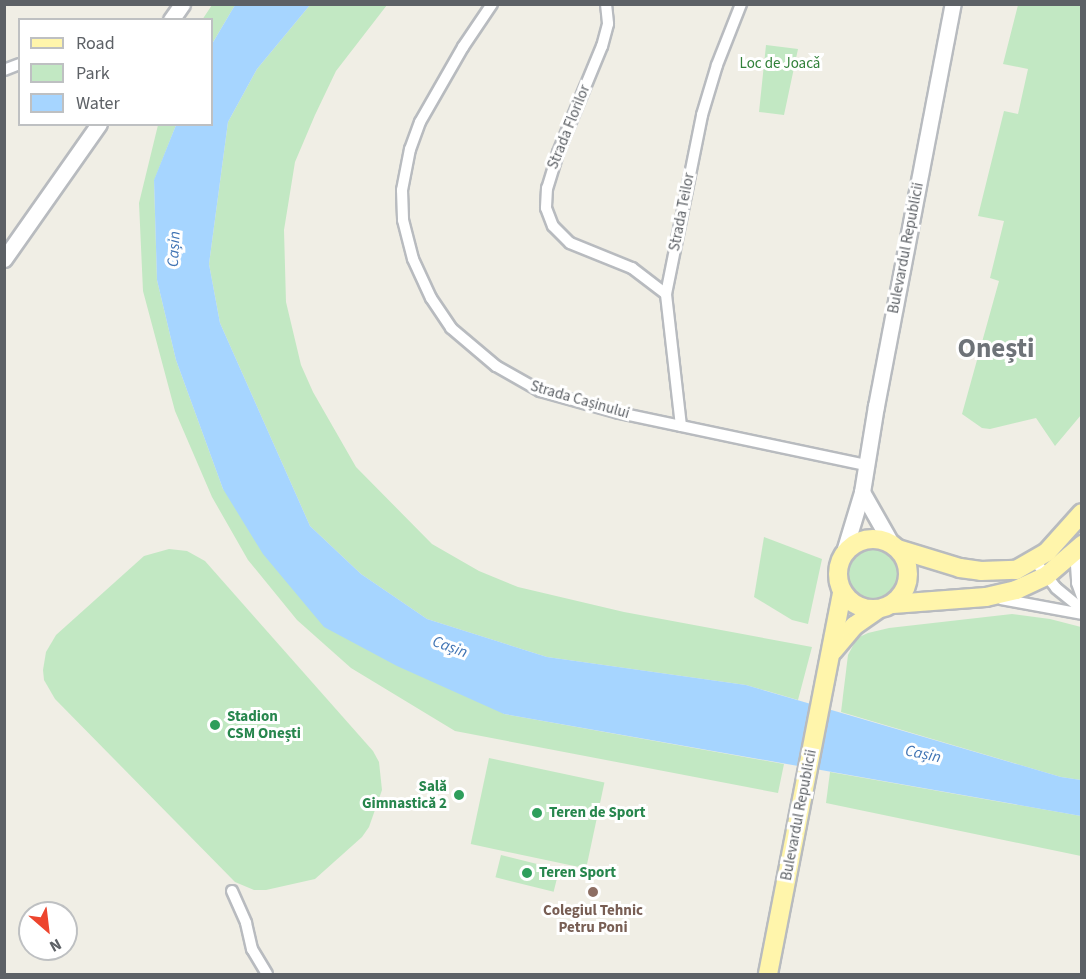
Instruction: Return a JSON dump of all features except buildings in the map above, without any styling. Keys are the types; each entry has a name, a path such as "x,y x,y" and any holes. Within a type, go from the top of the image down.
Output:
{"main road":[{"path":"1078,548 1040,568 981,571 942,563 874,538 849,548 843,555 838,573 842,592 853,604 885,607 986,597 1026,587 1040,568 1059,540 1082,513"},
{"path":"885,607 905,590 909,573 904,556 895,546"},
{"name":"Bulevardul Republicii","path":"768,975 842,592"},
{"name":"Bulevardul Republicii","path":"830,655 854,626 885,607"}],"street":[{"path":"172,18 182,4"},
{"name":"Strada Cașinului","path":"492,4 434,97 410,149 402,204 406,233 418,273 451,328 480,355 518,381 540,391 608,410 866,465"},
{"name":"Strada Florilor","path":"606,4 608,24 605,35 558,153 547,188 546,208 553,225 570,243 632,268 666,294"},
{"name":"Strada Teilor","path":"681,426 666,294 702,115 720,57 741,4"},
{"name":"Bulevardul Republicii","path":"843,555 862,492 953,4"},
{"path":"4,259 98,126"},
{"path":"862,492 895,546"},
{"path":"1078,548 1077,583 1082,597"},
{"path":"1040,568 1067,599 1082,611"},
{"path":"986,597 1082,611"},
{"path":"231,891 246,923 252,949 267,975"}],"green space":[{"path":"212,5 235,5 213,42 213,18 203,18"},
{"path":"310,5 387,5 336,71 315,115 295,162 284,230 286,302 301,365 313,392 356,467 432,544 479,571 518,587 624,612 812,647 798,700 746,685 547,657 427,619 361,574 310,526 220,323 209,264 228,122 257,69"},
{"path":"1018,5 1081,5 1081,415 1055,446 1036,418 990,429 982,428 962,414 999,281 990,278 1004,221 978,216 1004,111 1018,114 1028,69 1003,64"},
{"name":"Loc de Joacǎ","path":"766,45 798,49 784,115 759,112"},
{"path":"158,126 176,126 154,181 157,280 176,360 223,489 504,714 784,764 778,793 455,731 351,668 297,620 248,560 212,497 175,411 143,291 139,203"},
{"path":"764,537 822,559 808,624 792,620 754,597"},
{"path":"873,539 886,542 898,549 905,561 908,574 905,587 898,599 886,606 873,609 860,606 848,599 841,587 838,574 841,561 848,549 860,542"},
{"name":"Stadion CSM Onești","path":"169,549 187,551 205,561 373,751 379,762 382,790 369,827 362,837 315,879 266,890 254,890 235,882 55,699 44,680 46,652 56,635 144,556"},
{"path":"1012,614 1050,619 1081,627 1081,780 1061,777 841,712 848,655 857,638 889,628"},
{"name":"Teren de Sport","path":"489,758 604,783 586,869 471,844"},
{"path":"830,772 1081,816 1081,856 826,803"},
{"name":"Teren Sport","path":"501,855 559,870 554,892 495,877"}],"water":[{"name":"Cașin","path":"235,5 310,5 257,69 228,122 209,264 220,323 310,526 361,574 427,619 547,657 746,685 1061,777 1081,780 1081,816 504,714 397,666 324,627 263,554 223,489 176,360 157,280 154,180 176,126 213,126 213,42"}],"place":[{"name":"Stadion CSM Onești","path":"215,725"},
{"name":"Sală Gimnastică 2","path":"459,795"},
{"name":"Teren de Sport","path":"537,813"},
{"name":"Teren Sport","path":"527,873"},
{"name":"Colegiul Tehnic Petru Poni","path":"593,892"}],"district":[{"name":"Onești","path":"996,349"}]}
